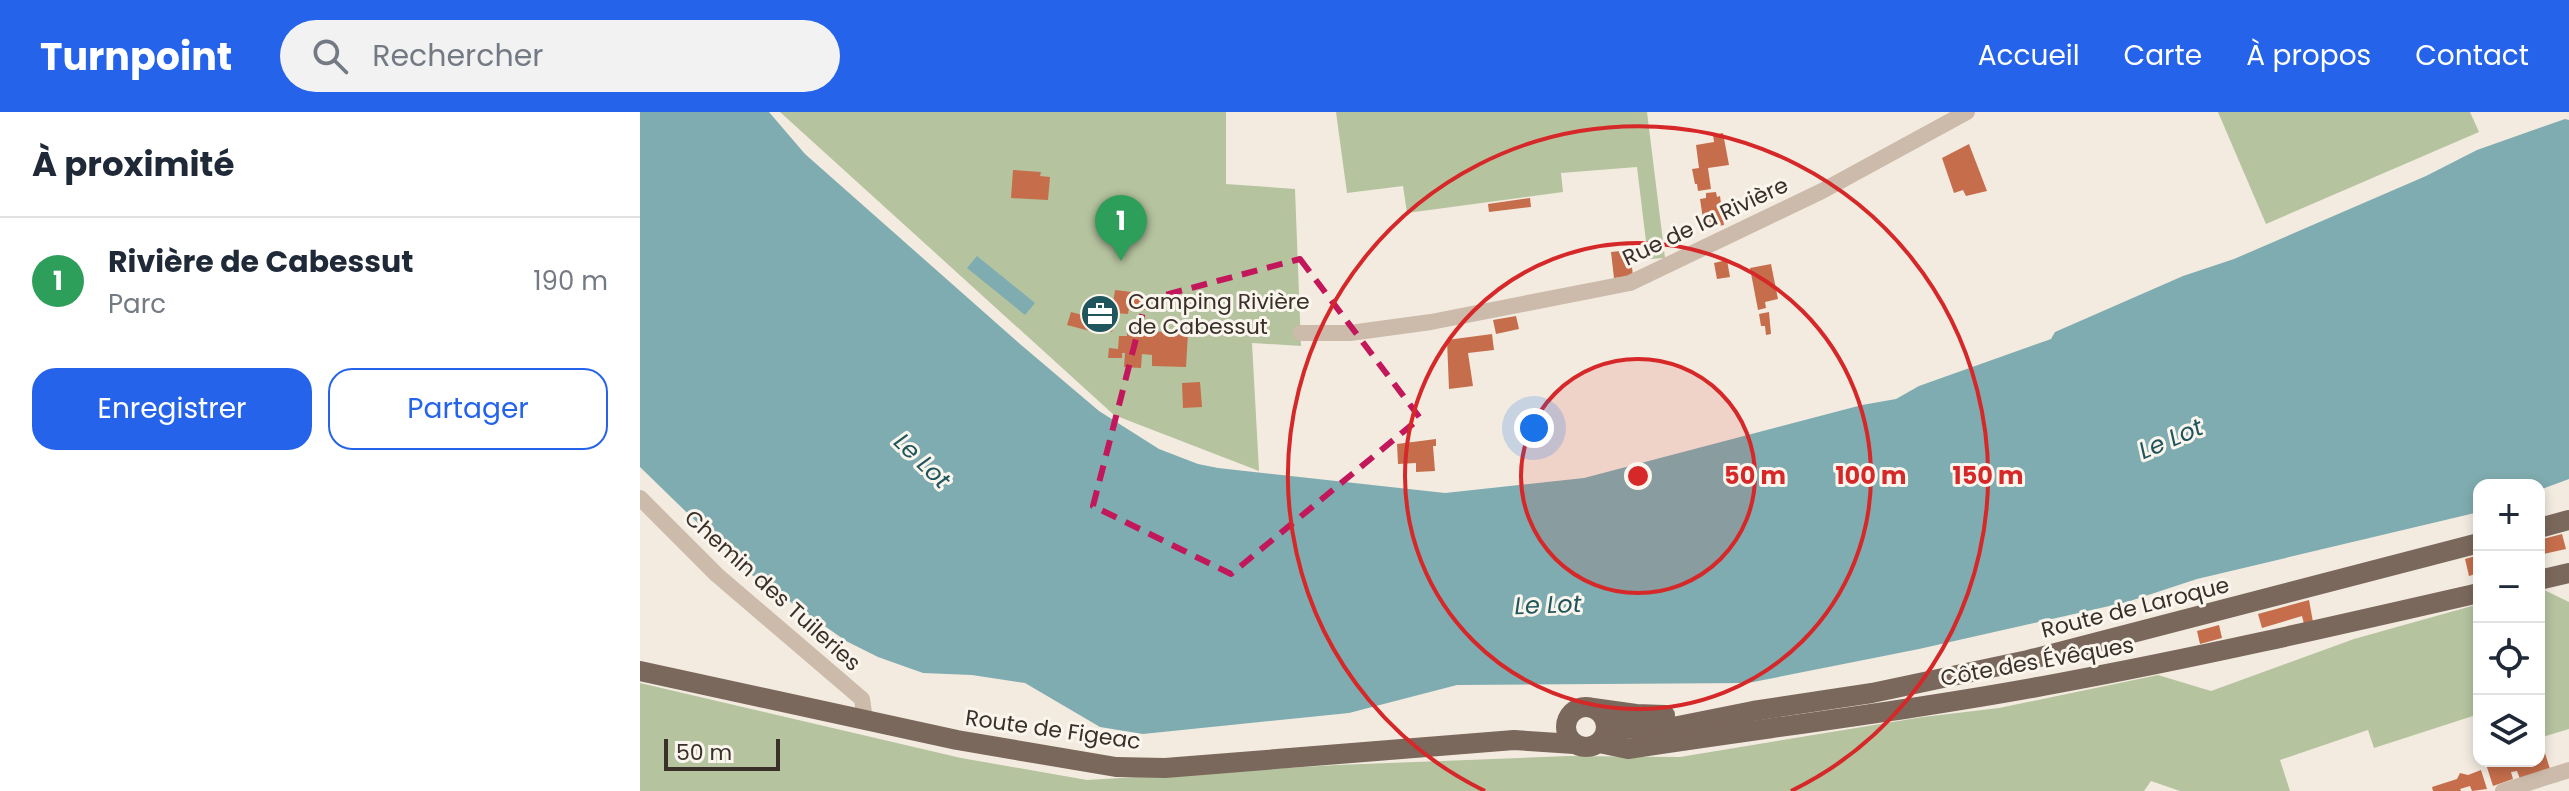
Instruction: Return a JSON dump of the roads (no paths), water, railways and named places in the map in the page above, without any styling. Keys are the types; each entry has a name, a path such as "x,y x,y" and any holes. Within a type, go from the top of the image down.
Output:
{"main road":[{"path":"2545,526 2569,520"},
{"name":"Route de Laroque","path":"1603,737 1872,693 2028,660 2473,545"},
{"path":"2545,579 2569,573"},
{"name":"Côte des Évêques","path":"1603,737 1628,749 1938,704 2199,655 2473,594"},
{"name":"Route de Figeac","path":"640,671 957,740 1116,767 1165,768 1514,740 1574,744"},
{"path":"1580,708 1593,708 1604,717 1603,737 1586,748 1574,744 1567,734 1569,715 1580,708"},
{"name":"Route de Laroque","path":"1593,708 1669,715 1753,711"},
{"name":"Route de Figeac","path":"1514,740 1567,722"}],"street":[{"name":"Rue de la Rivière","path":"1301,333 1350,333 1433,322 1630,283 1822,191 1967,112"},
{"name":"Chemin des Tuileries","path":"640,498 717,575 862,699 865,720"},
{"path":"2503,791 2569,770"}],"water":[{"name":"Le Lot","path":"640,112 769,112 805,154 1020,344 1099,411 1159,449 1218,468 1445,493 1584,478 1862,405 1896,399 1919,386 2051,339 2055,332 2183,276 2234,259 2426,176 2477,150 2569,120 2569,479 2545,488 2545,479 2473,479 2473,513 2197,579 2127,602 1919,649 1748,683 1457,685 1349,713 1143,734 1100,727 1025,683 972,675 923,673 878,657 846,641 749,573 640,467"},
{"path":"977,256 1035,303 1025,315 967,268"}],"place":[{"name":"Rivière de Cabessut","path":"1121,261"},
{"name":"Camping Rivière de Cabessut","path":"1100,314"}]}
